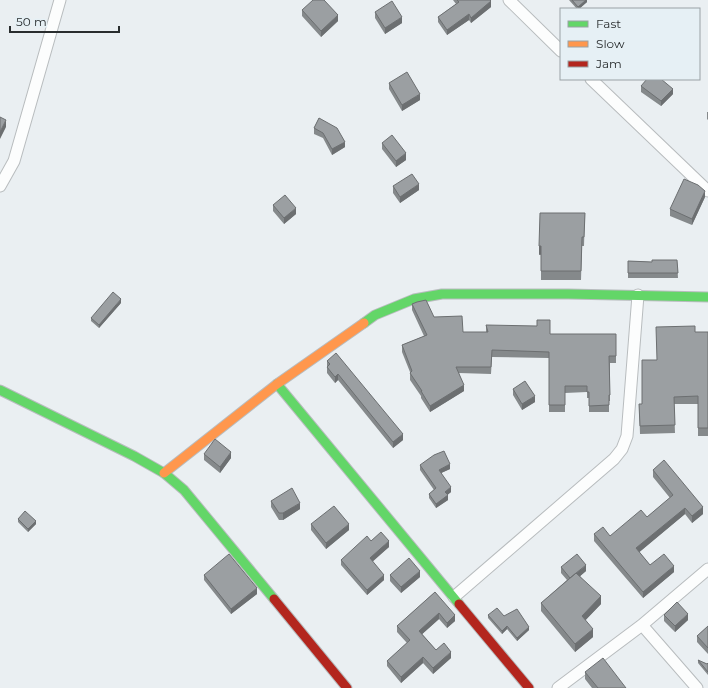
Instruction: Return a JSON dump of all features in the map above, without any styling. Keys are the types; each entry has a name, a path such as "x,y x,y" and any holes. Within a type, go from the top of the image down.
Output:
{"street":[{"path":"0,186 14,161 60,0"},
{"path":"509,0 560,50"},
{"path":"592,80 708,191"},
{"path":"164,473 278,384 375,315 414,299 442,294 568,294 708,297"},
{"path":"454,597 614,459 622,449 627,436 638,295"},
{"path":"278,384 529,688"},
{"path":"0,390 134,456 164,473 184,490 347,688"},
{"path":"558,688 642,624 708,568"},
{"path":"642,624 697,688"}],"building":[{"path":"313,0 324,0 338,15 321,31 302,10"},
{"path":"457,0 491,1 471,18 469,14 447,30 438,17 459,2"},
{"path":"572,0 586,0 578,7"},
{"path":"392,1 402,17 385,28 375,12"},
{"path":"407,72 420,94 402,105 389,83"},
{"path":"646,80 662,80 673,89 661,101 641,86"},
{"path":"0,117 6,120 0,132"},
{"path":"319,118 337,128 345,142 332,149 323,133 314,128"},
{"path":"392,135 406,153 396,161 382,143"},
{"path":"412,174 419,184 400,197 393,186"},
{"path":"684,179 698,185 705,191 692,219 670,209"},
{"path":"285,195 296,208 284,218 273,205"},
{"path":"540,213 585,213 584,237 582,237 581,271 541,271 541,246 539,246"},
{"path":"652,260 677,260 678,273 628,273 628,261 652,262"},
{"path":"113,292 121,299 99,325 91,318"},
{"path":"426,300 434,317 462,316 463,332 488,332 486,325 537,326 537,320 550,320 550,334 616,334 616,356 609,356 609,405 589,406 589,392 587,392 587,386 565,386 565,405 549,405 549,352 492,350 491,367 456,367 464,385 430,406 410,373 412,371 402,345 427,335 412,304"},
{"path":"695,326 695,332 708,332 708,428 698,428 698,396 674,397 675,425 640,426 639,404 642,404 642,360 657,360 656,327"},
{"path":"336,353 403,434 393,442 338,374 335,377 327,367 330,364 327,361"},
{"path":"525,381 535,396 522,404 513,389"},
{"path":"215,439 231,452 220,467 204,454"},
{"path":"444,451 450,464 439,470 451,487 445,492 448,495 436,504 429,494 436,488 420,465 434,455"},
{"path":"664,460 703,507 692,516 685,508 636,548 650,565 664,554 674,566 643,592 594,534 603,527 610,536 641,510 647,517 673,495 653,470"},
{"path":"292,488 300,503 283,513 279,513 271,501"},
{"path":"334,506 349,524 326,543 311,524"},
{"path":"25,511 36,521 28,529 18,519"},
{"path":"381,532 389,541 370,558 384,575 367,590 341,560 367,536 371,541"},
{"path":"229,554 257,588 231,609 204,575"},
{"path":"577,554 586,565 570,578 561,567"},
{"path":"409,558 420,571 401,587 390,575"},
{"path":"576,573 601,596 582,616 593,629 575,644 541,603"},
{"path":"435,592 455,615 447,623 439,613 419,631 436,650 444,643 451,652 433,668 423,657 401,677 387,661 410,640 397,626"},
{"path":"677,602 688,614 675,626 664,615"},
{"path":"497,608 504,616 517,609 529,627 517,638 507,626 502,631 488,615"},
{"path":"708,626 708,648 697,636"},
{"path":"603,658 626,688 598,688 585,672"},
{"path":"698,660 707,664 708,663 708,672"}],"traffic: fast":[{"path":"364,323 375,315 414,299 442,294 568,294 708,297"},
{"path":"277,384 459,604"},
{"path":"0,390 134,456 164,473 184,490 274,599"}],"traffic: slow":[{"path":"164,473 277,384 364,323"}],"traffic: jam":[{"path":"274,599 347,688"},
{"path":"459,604 529,688"}]}
